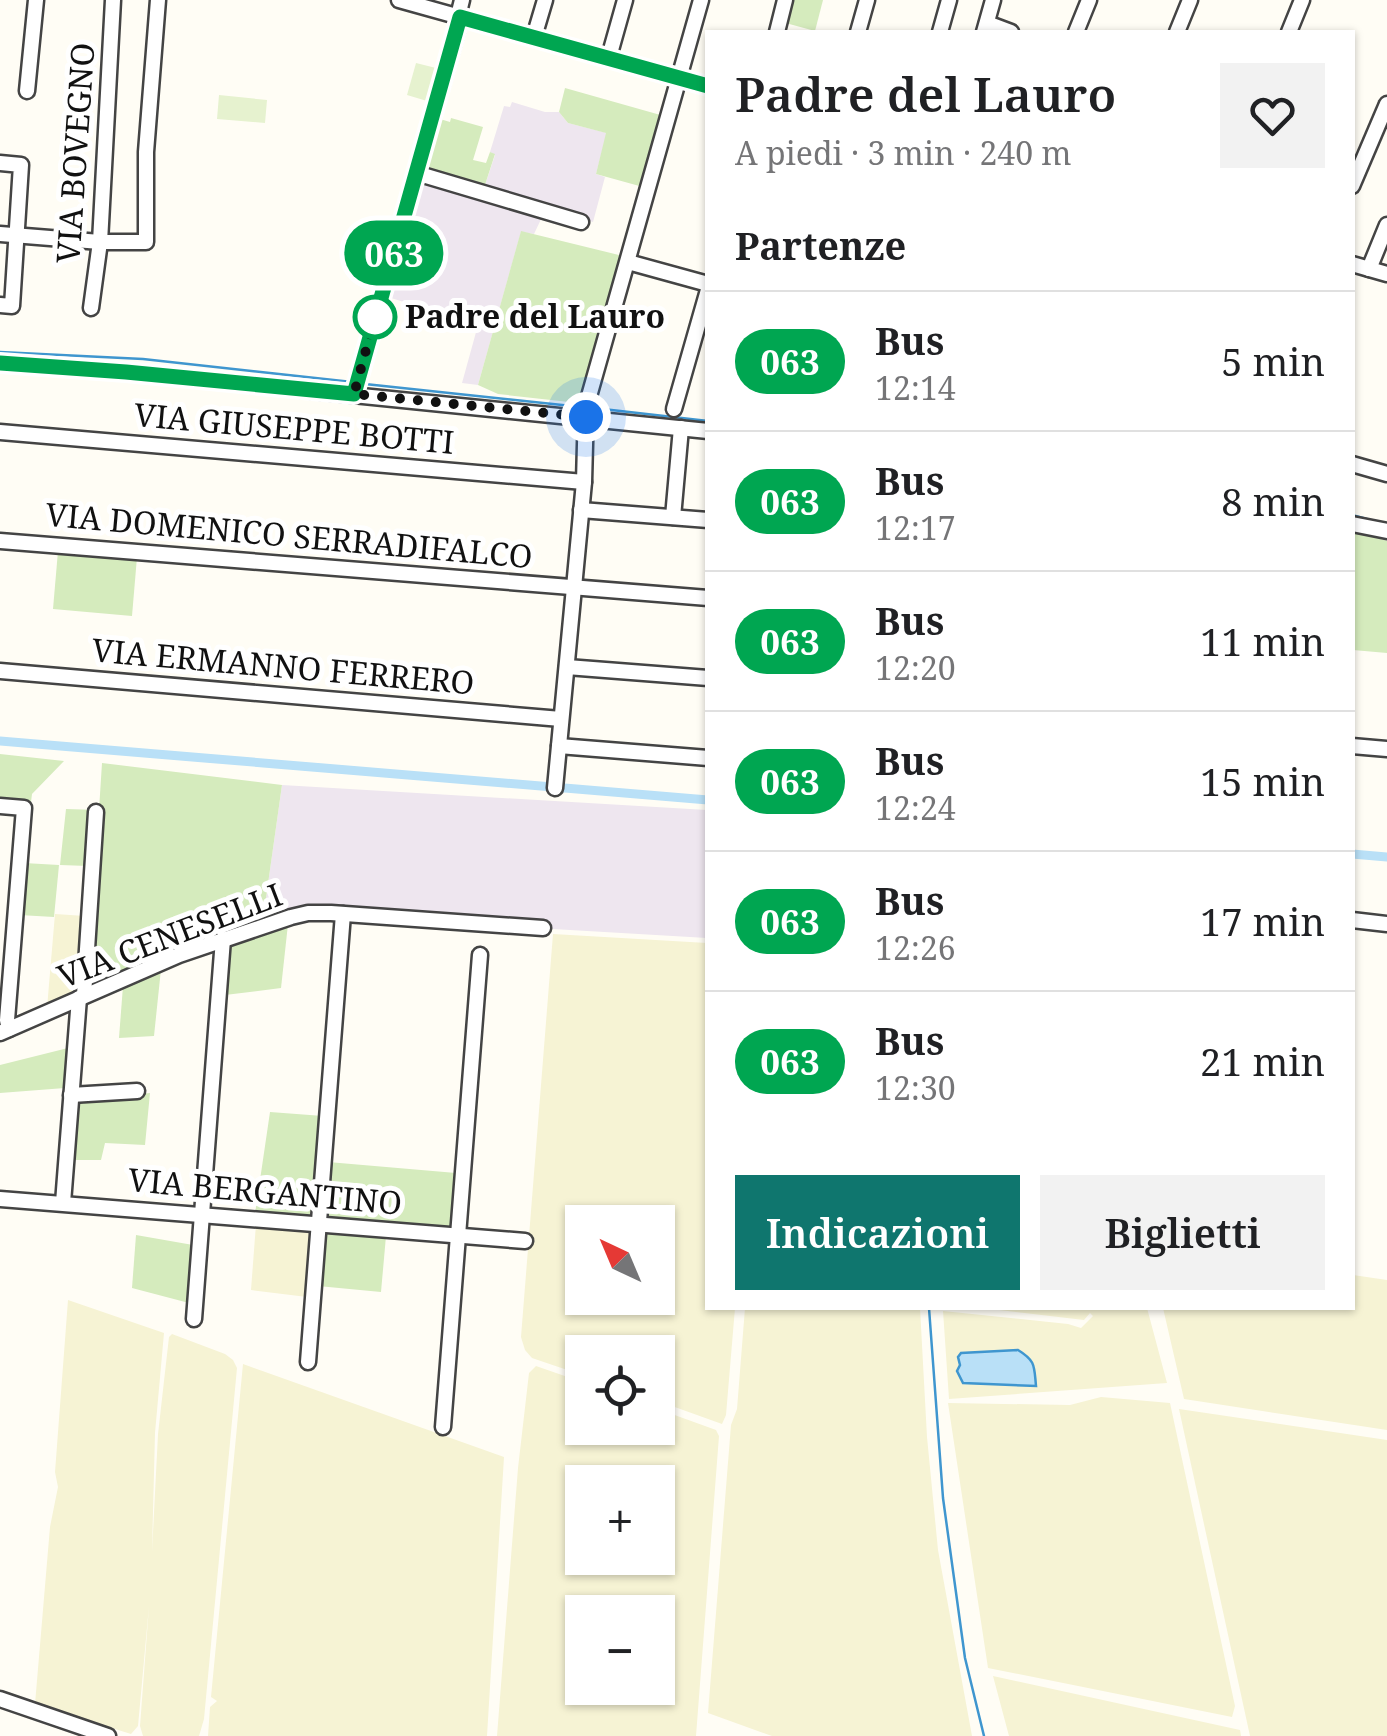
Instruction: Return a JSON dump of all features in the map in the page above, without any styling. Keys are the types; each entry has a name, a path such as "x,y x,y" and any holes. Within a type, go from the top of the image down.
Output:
{"street":[{"path":"27,90 36,0"},
{"name":"VIA BOVEGNO","path":"91,308 100,242 113,0"},
{"path":"0,234 146,242 146,152 158,0"},
{"path":"399,0 705,85"},
{"path":"354,394 462,0"},
{"path":"534,37 545,0"},
{"path":"609,58 625,0"},
{"path":"556,788 588,397 701,0"},
{"path":"778,30 786,0"},
{"path":"859,30 867,0"},
{"path":"941,30 949,0"},
{"path":"985,28 993,0"},
{"path":"1077,30 1089,0"},
{"path":"1178,30 1190,0"},
{"path":"1290,30 1302,0"},
{"path":"1355,179 1387,104"},
{"path":"0,164 22,165 12,306 0,305"},
{"path":"416,173 580,222"},
{"path":"1387,225 1359,266 1387,274"},
{"path":"628,262 705,286"},
{"path":"674,409 705,298"},
{"path":"0,363 126,372 705,431"},
{"path":"673,517 681,428"},
{"name":"VIA GIUSEPPE BOTTI","path":"0,432 584,482"},
{"path":"1355,465 1387,474"},
{"path":"581,510 705,520"},
{"path":"1355,525 1387,531"},
{"name":"VIA DOMENICO SERRADIFALCO","path":"0,541 705,598"},
{"path":"567,667 705,678"},
{"name":"VIA ERMANNO FERRERO","path":"0,671 561,719"},
{"path":"559,746 705,758"},
{"path":"1355,746 1387,749"},
{"path":"0,806 24,808 7,914 4,1025"},
{"path":"63,1203 96,812"},
{"name":"VIA CENESELLI","path":"4,1025 168,959 298,915 318,912 543,928"},
{"path":"308,1362 344,914"},
{"path":"1355,920 1387,924"},
{"path":"194,1318 223,940"},
{"path":"443,1427 480,955"},
{"path":"71,1095 137,1091"},
{"name":"VIA BERGANTINO","path":"0,1199 526,1241"},
{"path":"0,1698 108,1736"}],"shaded area":[{"path":"512,102 559,112 568,123 607,133 596,174 605,177 593,222 484,188 504,106 510,107"},
{"path":"422,180 543,215 534,234 521,232 478,385 462,383 478,325 391,298"},
{"path":"282,785 705,810 705,938 553,929 546,921 318,905 263,919"},
{"path":"55,914 85,916 80,991 47,1008"},
{"path":"553,934 705,943 705,1310 735,1310 726,1415 722,1424 675,1407 675,1335 565,1335 565,1369 532,1358 521,1337"},
{"path":"256,1224 314,1229 307,1297 251,1290"},
{"path":"1355,1275 1387,1280 1387,1430 1184,1399 1163,1310 1355,1310"},
{"path":"68,1300 164,1333 155,1433 152,1552 158,1434 169,1337 172,1334 225,1354 237,1368 204,1719 199,1736 143,1736 140,1726 149,1606 138,1726 131,1734 35,1704 50,1527 58,1487 55,1472"},
{"path":"745,1310 920,1310 938,1550 972,1736 772,1736 708,1713 731,1425 737,1409"},
{"path":"999,1310 1148,1310 1167,1383 949,1399 943,1311 1081,1328 1093,1316 1090,1313 1084,1320"},
{"path":"243,1364 504,1457 487,1736 208,1736 210,1707 217,1701 211,1697"},
{"path":"536,1366 565,1376 565,1445 675,1445 675,1415 716,1430 719,1436 696,1736 497,1736 529,1373"},
{"path":"1101,1397 1170,1403 1235,1706 1232,1717 988,1668 948,1403 1070,1405"},
{"path":"1179,1409 1387,1440 1387,1736 1250,1736"},
{"path":"993,1676 1240,1730 1241,1736 1009,1736"}],"green space":[{"path":"788,0 823,0 815,30 782,22"},
{"path":"416,63 436,68 427,101 407,95"},
{"path":"565,88 664,116 643,187 596,174 606,133 568,123 559,112"},
{"path":"219,95 267,100 265,123 217,119"},
{"path":"451,118 483,127 473,160 486,163 490,152 495,154 484,188 428,172 426,168 440,119 450,122"},
{"path":"521,231 623,256 588,381 578,403 498,394 478,385"},
{"path":"1355,531 1387,541 1387,653 1355,650"},
{"path":"58,551 137,557 132,616 53,609"},
{"path":"0,754 64,761 32,794 31,802 0,801"},
{"path":"102,763 282,785 263,919 89,988 88,866 60,865 66,809 99,810"},
{"path":"24,863 59,865 54,917 19,915"},
{"path":"288,924 281,988 225,995 229,944"},
{"path":"161,969 154,1036 119,1038 123,986"},
{"path":"68,1048 65,1088 0,1093 0,1065"},
{"path":"150,1093 145,1145 105,1143 101,1160 71,1160 78,1101"},
{"path":"270,1112 323,1116 314,1220 255,1214"},
{"path":"328,1162 456,1173 452,1232 323,1220"},
{"path":"323,1231 386,1236 381,1292 318,1286"},
{"path":"136,1235 193,1245 189,1303 132,1288"}],"water":[{"path":"1018,1350 1033,1365 1036,1386 963,1383 957,1371 961,1353"}],"waterway":[{"path":"0,352 143,359 352,382"},
{"path":"365,384 581,407"},
{"path":"594,408 705,421"},
{"path":"1355,516 1385,524"},
{"path":"0,741 705,800"},
{"path":"1355,854 1387,857"},
{"path":"929,1310 943,1498 965,1658 984,1736"}],"bus line":[{"name":"063","path":"0,363 354,394 460,17 705,85"}],"place":[{"name":"Padre del Lauro","path":"375,317"}],"route":[{"path":"375,317 354,394 586,417"}]}
